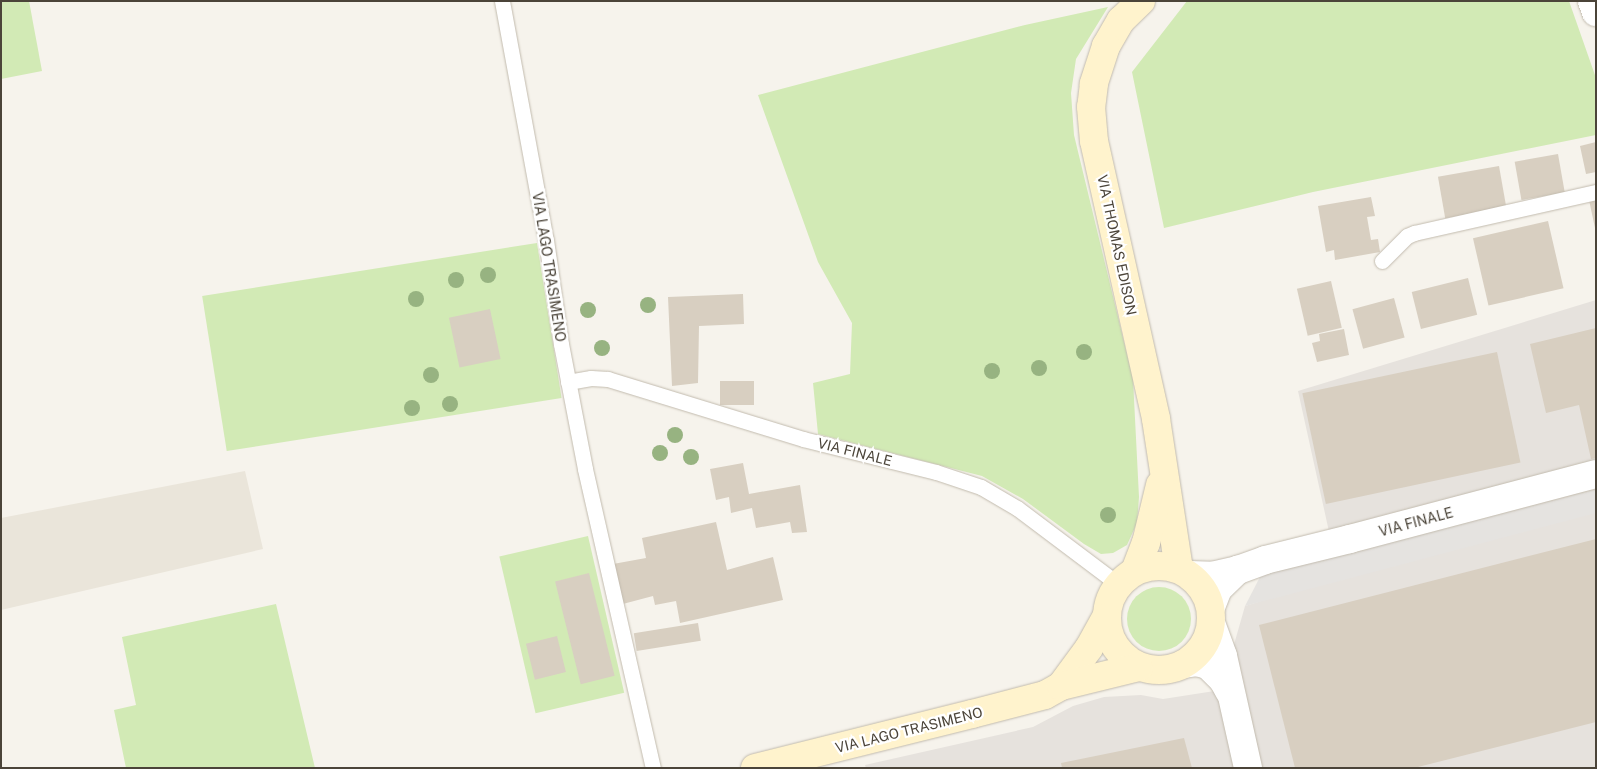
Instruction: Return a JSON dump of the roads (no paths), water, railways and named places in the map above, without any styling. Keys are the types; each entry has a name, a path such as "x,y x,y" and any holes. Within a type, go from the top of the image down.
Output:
{"street":[{"name":"VIA THOMAS EDISON","path":"1141,1 1121,20 1106,46 1094,84 1091,107 1094,141 1156,419 1163,474 1184,572"},
{"path":"1592,1 1596,12"},
{"name":"VIA THOMAS EDISON","path":"1126,578 1146,543 1163,474"},
{"name":"VIA FINALE","path":"1184,572 1212,576 1238,570 1265,560 1350,540 1596,474"},
{"path":"1232,696 1223,680 1208,665 1196,662 1162,670 1139,668 1126,660 1115,648 1108,634 1106,618 1109,600 1126,578 1149,566 1164,565 1184,572 1202,589 1223,656 1232,696 1248,768"},
{"name":"VIA FINALE","path":"1211,615 1218,589 1238,570"},
{"path":"1184,664 1198,654 1207,640 1211,615"},
{"name":"VIA LAGO TRASIMENO","path":"1060,686 1090,648 1106,618"},
{"name":"VIA LAGO TRASIMENO","path":"755,768 1045,695 1060,686 1139,668"}],"lane":[{"name":"VIA LAGO TRASIMENO","path":"502,1 546,240 568,382 598,532 634,694 653,768"},
{"path":"1382,261 1408,236 1414,233 1596,192"},
{"name":"VIA FINALE","path":"568,382 599,377 608,379 803,439 926,470 981,487 1126,578"}]}
